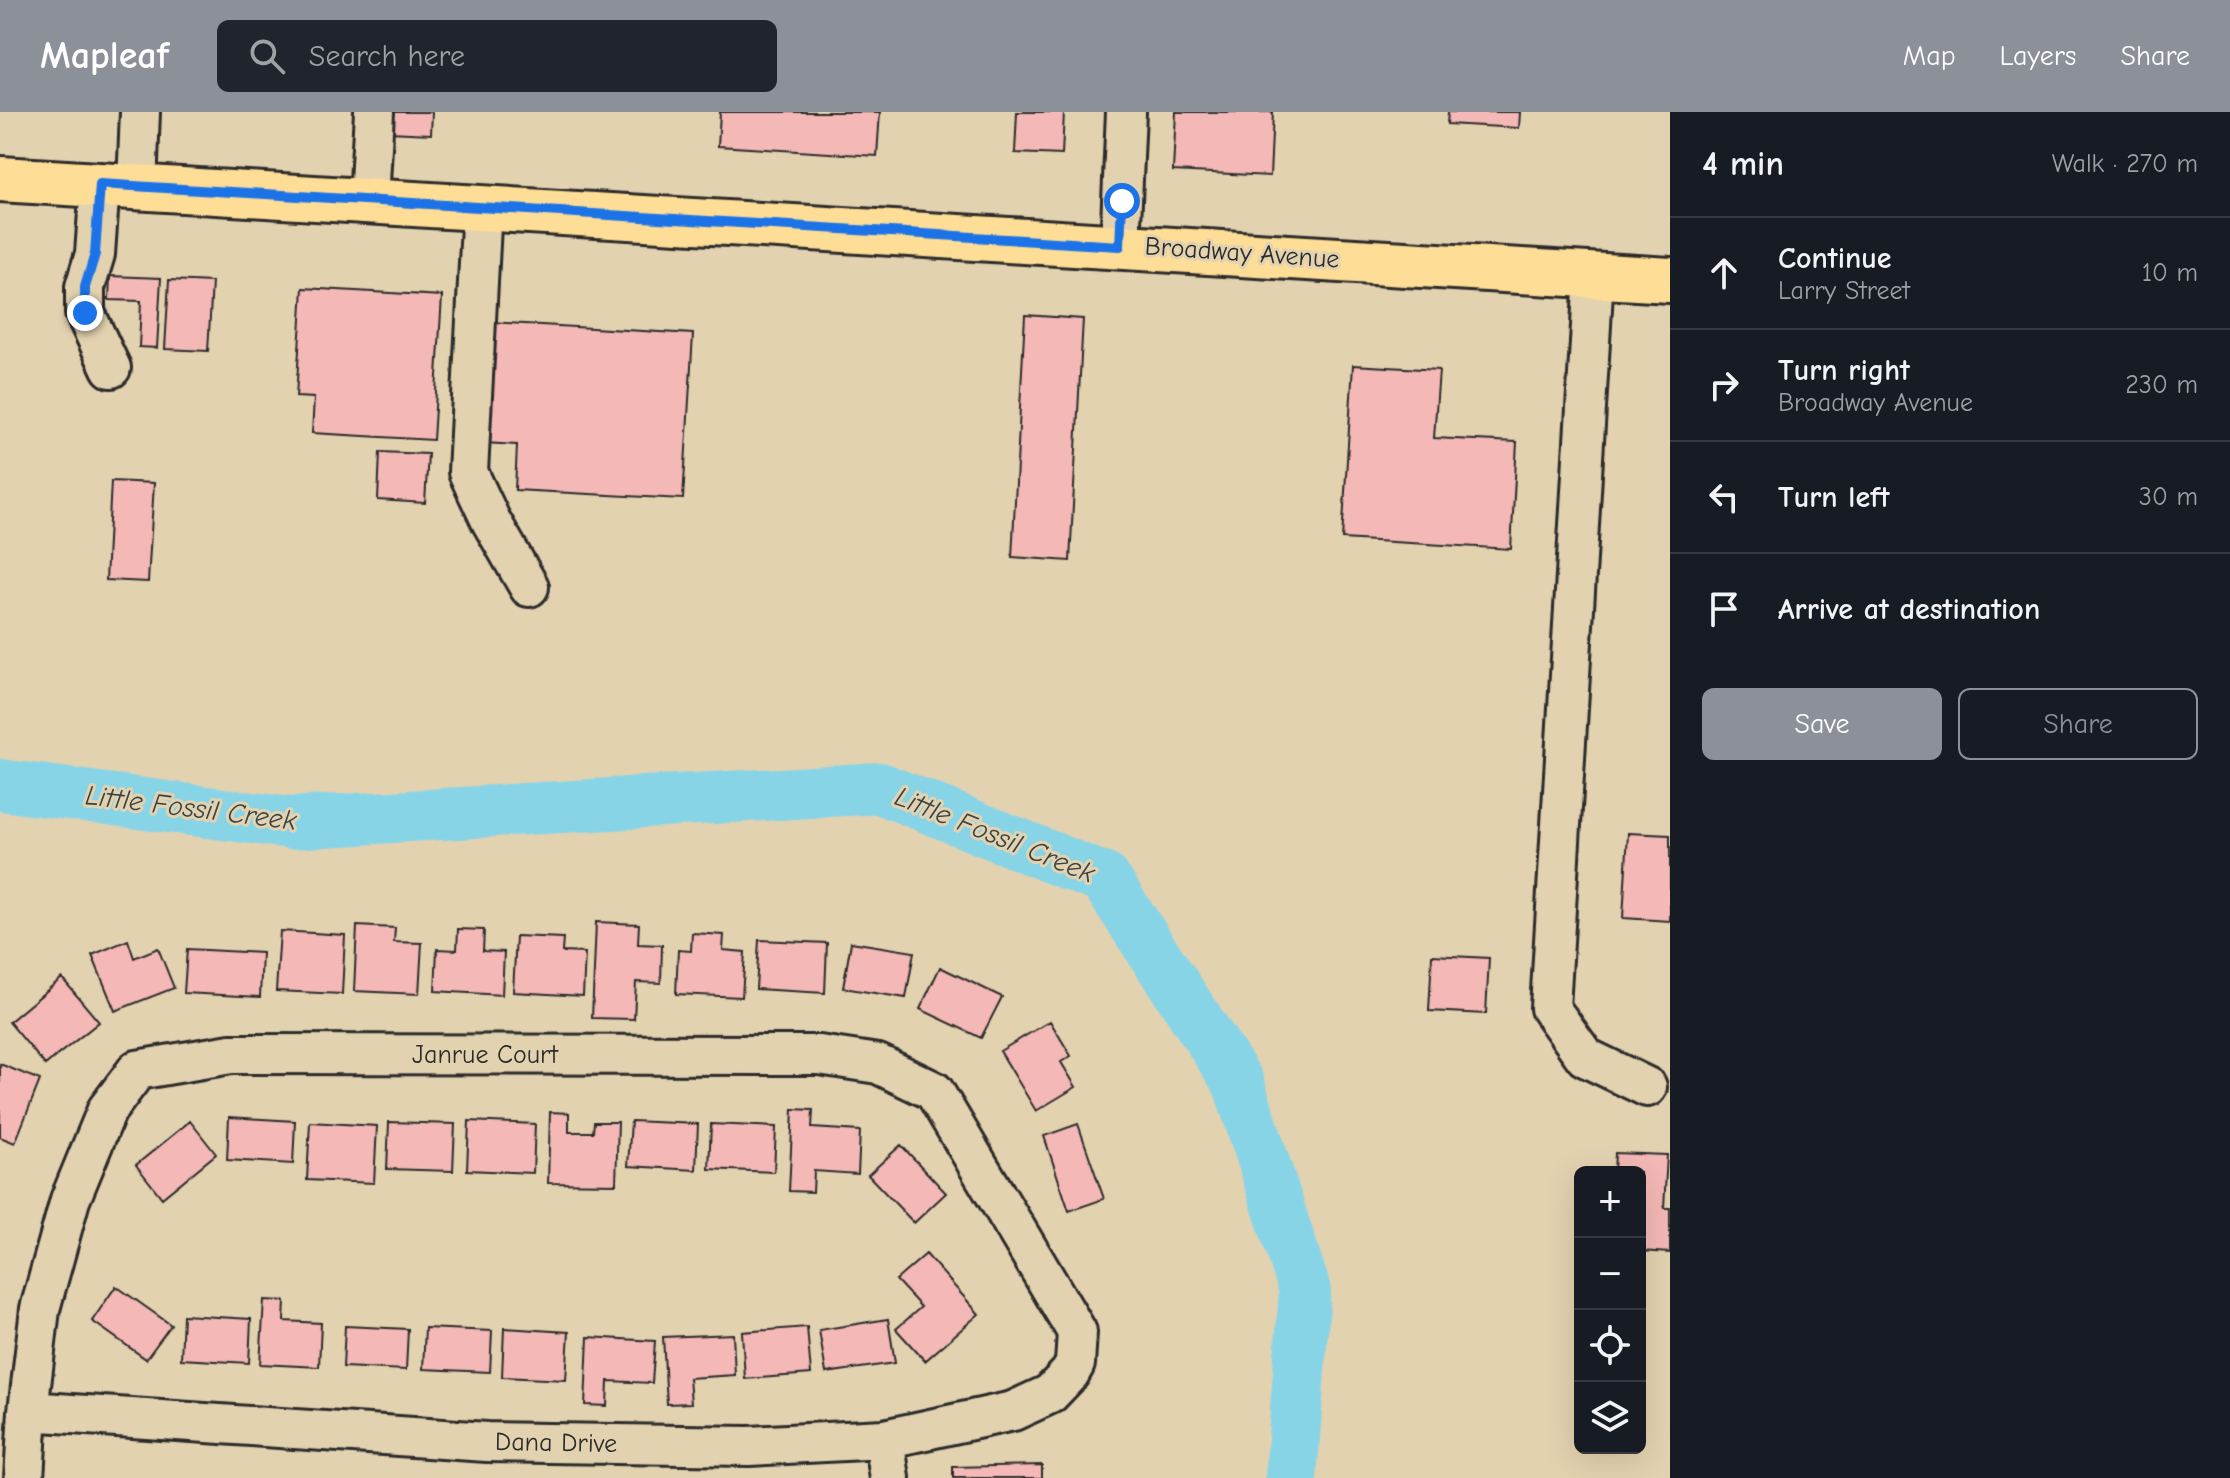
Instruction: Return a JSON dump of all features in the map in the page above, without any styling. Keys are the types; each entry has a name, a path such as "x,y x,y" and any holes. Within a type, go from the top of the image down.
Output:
{"main road":[{"name":"Broadway Avenue","path":"0,179 1670,280"}],"street":[{"path":"111,368 85,313 85,287 140,112"},
{"path":"369,200 374,112"},
{"path":"1120,246 1126,112"},
{"path":"482,206 468,472 491,521 529,587"},
{"path":"1594,275 1550,1008 1585,1057 1647,1087"},
{"name":"Janrue Court","path":"24,1478 40,1309 70,1200 107,1110 137,1070 231,1054 803,1054 878,1064 934,1091 1077,1332 1075,1364 1070,1373"},
{"name":"Dana Drive","path":"28,1411 487,1442 749,1446 884,1439 1013,1411 1050,1394 1070,1373"},
{"path":"884,1439 890,1478"}],"building":[{"path":"390,112 432,112 431,134 389,132"},
{"path":"720,112 880,112 877,156 718,146"},
{"path":"1017,112 1064,112 1062,155 1015,153"},
{"path":"1176,112 1273,112 1270,176 1173,171"},
{"path":"1448,112 1520,112 1519,128 1447,124"},
{"path":"110,276 161,278 157,348 139,347 141,301 109,300"},
{"path":"169,280 212,282 208,351 165,349"},
{"path":"303,288 442,296 433,440 312,433 314,398 296,397"},
{"path":"1025,315 1083,319 1070,561 1012,557"},
{"path":"490,322 693,334 683,499 515,490 517,445 484,443"},
{"path":"1353,365 1439,370 1434,438 1517,442 1511,549 1342,539"},
{"path":"380,452 428,454 425,503 378,500"},
{"path":"111,481 154,483 148,582 106,580"},
{"path":"1628,833 1670,835 1670,921 1623,918"},
{"path":"596,922 639,924 638,944 662,945 661,983 636,982 634,1019 592,1018"},
{"path":"357,926 395,928 394,942 422,943 419,994 354,991"},
{"path":"458,929 484,930 483,951 504,952 502,995 435,991 437,949 457,950"},
{"path":"280,931 345,935 342,994 276,991"},
{"path":"692,933 724,935 723,950 745,952 742,997 676,994 678,950 691,951"},
{"path":"516,936 563,938 562,952 585,953 583,996 513,992"},
{"path":"128,940 134,958 158,948 174,988 115,1011 92,955"},
{"path":"759,940 827,943 825,993 756,989"},
{"path":"851,942 914,952 906,998 843,988"},
{"path":"187,949 262,953 260,997 184,993"},
{"path":"1432,955 1489,958 1486,1014 1429,1011"},
{"path":"940,967 1002,997 981,1038 920,1009"},
{"path":"62,978 99,1022 45,1065 9,1022"},
{"path":"1050,1021 1071,1056 1061,1062 1076,1087 1036,1111 1000,1051"},
{"path":"0,1064 40,1080 15,1143 0,1137"},
{"path":"793,1109 813,1110 812,1128 860,1131 858,1174 814,1171 813,1192 789,1191"},
{"path":"550,1112 569,1113 569,1132 593,1132 594,1122 618,1122 616,1184 548,1183"},
{"path":"229,1117 295,1121 293,1164 227,1160"},
{"path":"190,1121 216,1154 162,1198 136,1165"},
{"path":"469,1121 535,1124 533,1173 467,1170"},
{"path":"631,1121 698,1124 696,1170 628,1166"},
{"path":"310,1122 377,1126 374,1183 307,1180"},
{"path":"389,1122 455,1124 453,1171 387,1169"},
{"path":"711,1124 776,1127 774,1172 709,1169"},
{"path":"1078,1124 1104,1199 1069,1211 1044,1136"},
{"path":"901,1145 946,1193 914,1223 868,1175"},
{"path":"1615,1153 1667,1155 1664,1208 1670,1208 1670,1253 1646,1251 1646,1166 1614,1166"},
{"path":"926,1254 979,1314 925,1361 896,1329 921,1307 896,1280"},
{"path":"116,1286 171,1325 146,1359 92,1321"},
{"path":"264,1300 285,1301 284,1321 321,1323 319,1367 260,1364"},
{"path":"183,1315 251,1319 249,1363 181,1359"},
{"path":"888,1319 895,1363 826,1373 819,1330"},
{"path":"345,1326 408,1329 406,1370 343,1367"},
{"path":"807,1327 811,1374 745,1379 742,1332"},
{"path":"425,1328 492,1331 490,1372 423,1369"},
{"path":"504,1328 569,1332 566,1380 502,1377"},
{"path":"733,1334 735,1375 689,1378 691,1403 667,1404 663,1337"},
{"path":"588,1337 655,1341 652,1383 608,1381 607,1406 585,1405"},
{"path":"1042,1465 1042,1478 953,1478 953,1467"}],"waterway":[{"name":"Little Fossil Creek","path":"0,785 291,823 880,788 1105,879 1238,1082 1305,1290 1291,1478"}],"route":[{"path":"85,313 85,287 95,254 100,184 1120,246 1122,201"}]}
